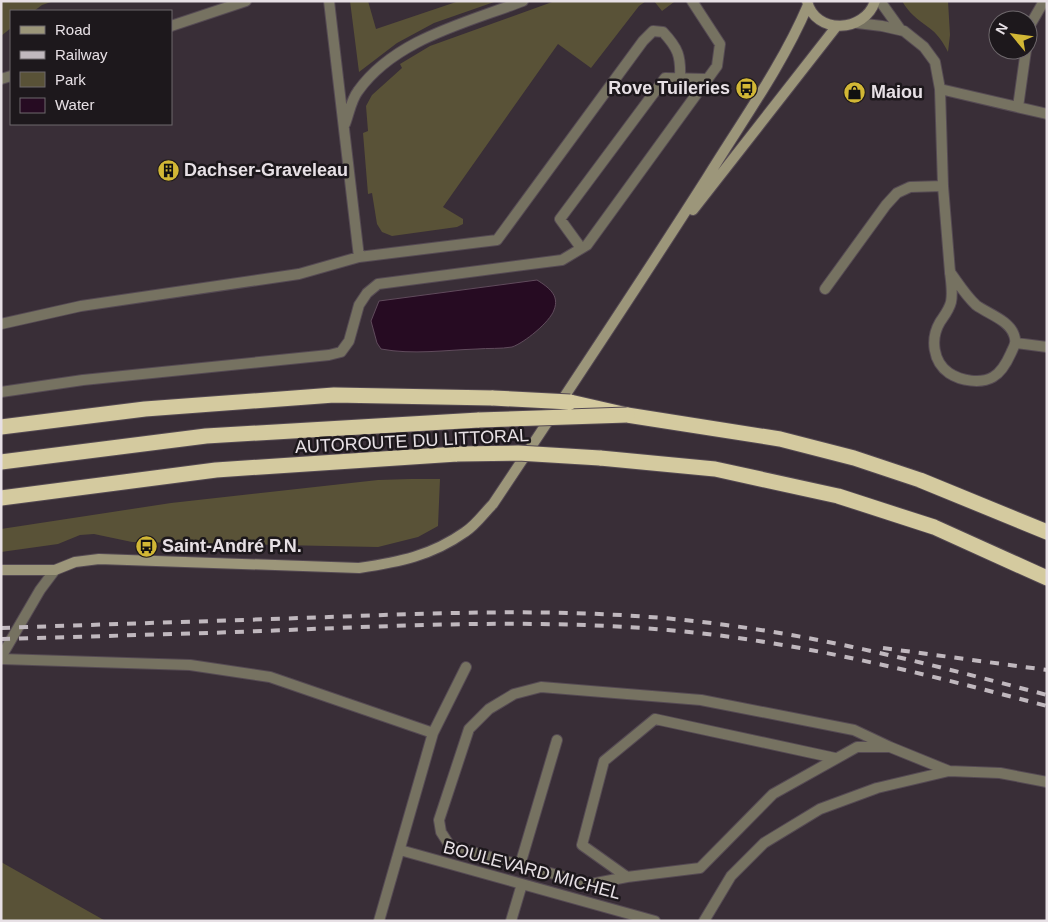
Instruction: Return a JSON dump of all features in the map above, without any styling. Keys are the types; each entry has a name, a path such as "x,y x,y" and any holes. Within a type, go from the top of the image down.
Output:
{"highway":[{"path":"1,427 145,409 334,396 493,398 570,402 627,416"},
{"name":"AUTOROUTE DU LITTORAL","path":"1,462 206,436 479,420 627,416 780,439 854,458 920,480 1044,531"},
{"name":"AUTOROUTE DU LITTORAL","path":"1,498 216,470 457,454 518,453 600,458 715,469 838,496 934,527 1047,578"}],"main road":[{"path":"808,3 815,15 824,23 836,27 856,23 866,16 873,7 874,1"},
{"path":"1,570 55,570 75,562 99,559 359,568 397,563 434,550 467,531 493,504 655,260 773,73 795,36 808,3"},
{"path":"655,260 836,27"}],"street":[{"path":"172,26 246,1"},
{"path":"329,1 360,257"},
{"path":"344,127 356,93 376,69 415,42 524,1"},
{"path":"1,392 83,380 329,355 341,352 349,341 359,306 367,293 378,284 562,260 587,245 717,66 720,44 692,1"},
{"path":"880,1 900,29 924,47 935,62 940,89 943,186 951,302 947,314 935,332 937,359 949,373 968,381 993,377 1006,363 1016,343 1011,329 977,305 950,272"},
{"path":"856,23 900,29"},
{"path":"1,324 81,306 299,274 360,257 497,240 643,41 653,31 663,32 675,45 681,63 680,78"},
{"path":"1018,107 1025,60"},
{"path":"581,248 560,219 665,78 707,79"},
{"path":"940,89 1047,114"},
{"path":"826,289 886,205 897,193 910,187 943,186"},
{"path":"1016,343 1047,347"},
{"path":"55,570 40,590 1,658 190,666 270,677 433,733"},
{"path":"380,921 433,733 466,667"},
{"path":"890,747 857,747 773,794 700,868 627,877 591,884 450,846 441,832 439,820 469,729 488,709 514,694 541,687 701,700 854,730 949,771"},
{"path":"627,877 582,845 604,761 655,719 835,758"},
{"path":"520,865 557,740"},
{"path":"704,921 731,876 764,843 820,809 878,788 949,771 1000,773 1047,782"},
{"name":"BOULEVARD MICHEL","path":"400,850 655,921"},
{"path":"511,921 522,884"}],"green space":[{"path":"1,1 54,1 42,5 35,10 10,10 10,29 1,36"},
{"path":"350,1 368,1 376,29 459,1 497,1 434,23 397,43 359,72"},
{"path":"555,1 646,1 639,6 591,68 558,44 443,207 463,219 463,224 457,227 392,236 382,232 377,224 372,193 368,194 363,133 368,131 366,106 372,95 402,68 400,64 430,46"},
{"path":"654,1 674,1 674,2 662,11"},
{"path":"902,1 948,1 950,35 948,52 937,35 907,9"},
{"path":"440,479 438,526 418,537 378,547 132,542 94,534 80,535 58,544 1,552 1,529 171,503 378,480"},
{"path":"1,862 102,919 106,921 1,921"}],"water":[{"path":"537,280 552,292 555,300 554,310 552,315 536,332 512,347 405,352 381,349 377,343 371,321 379,301"}],"railway":[{"path":"1,628 379,615 528,612 627,615 726,625 807,638 928,664 1047,695"},
{"path":"1,639 430,625 573,625 668,630 716,635 812,650 906,670 1047,706"},
{"path":"883,648 1047,670"}],"place":[{"name":"Rove Tuileries","path":"746,88"},
{"name":"Maiou","path":"855,92"},
{"name":"Dachser-Graveleau","path":"168,170"},
{"name":"Saint-André P.N.","path":"146,546"}]}
